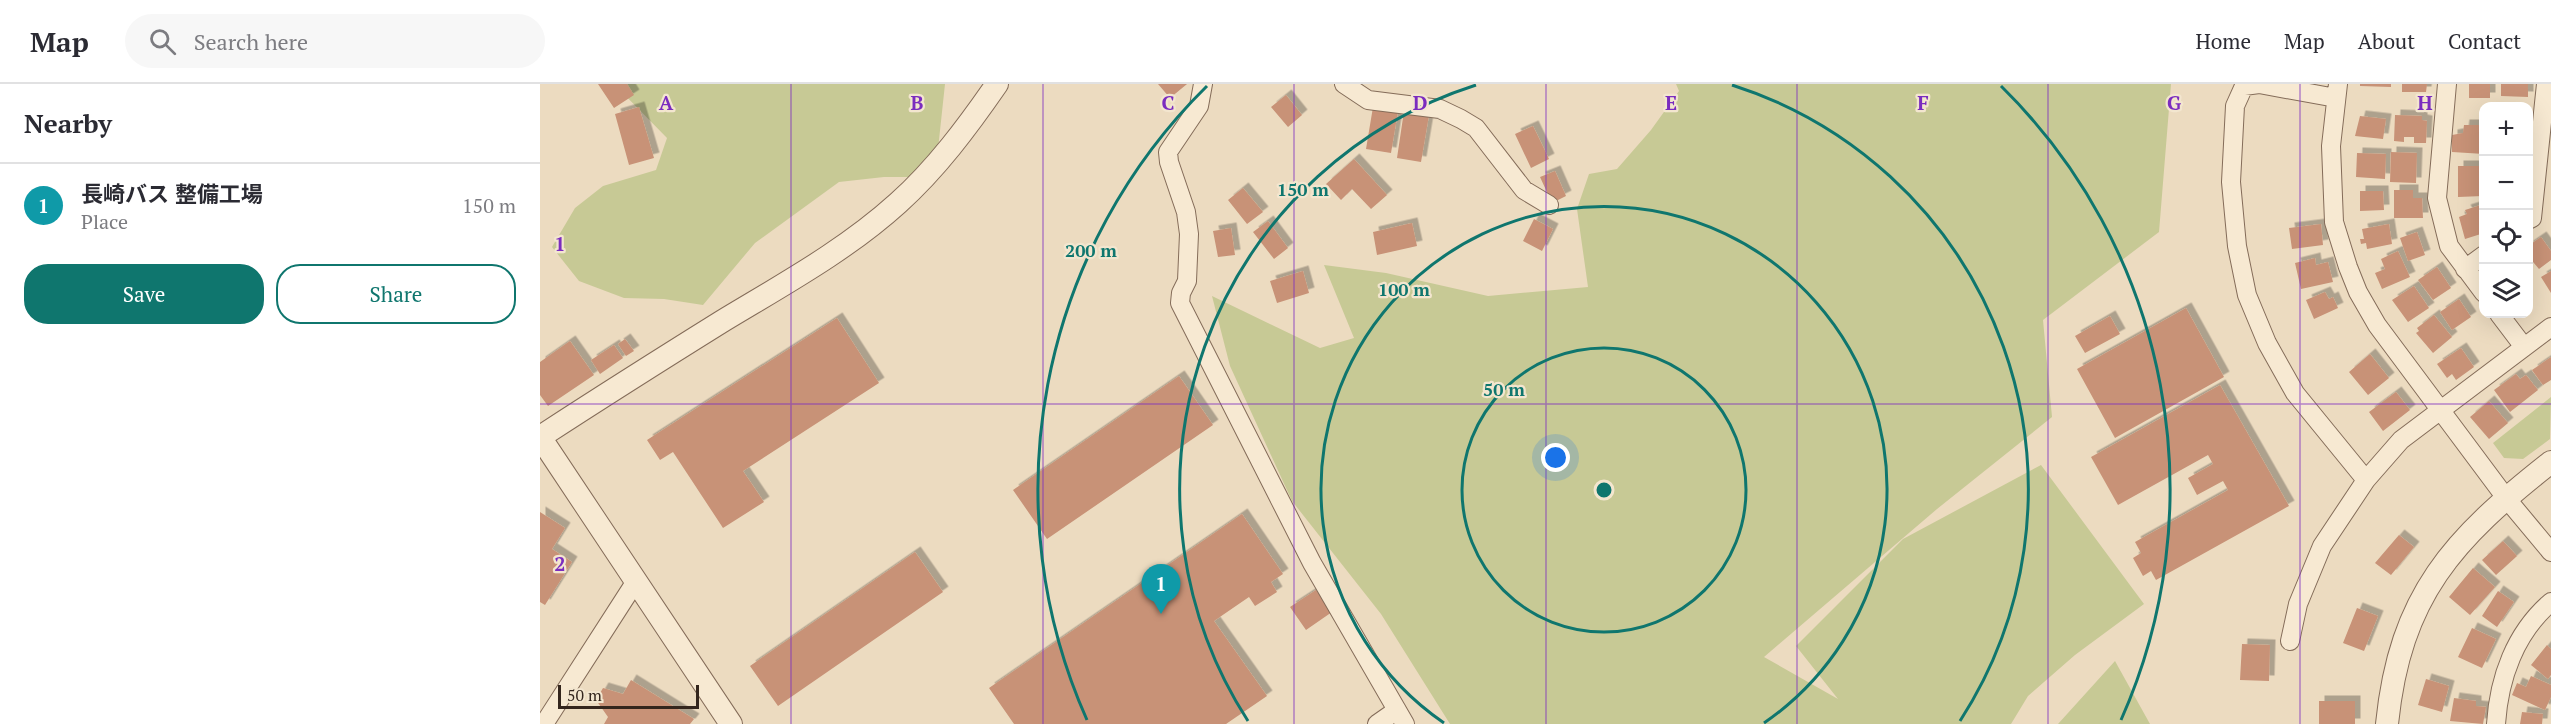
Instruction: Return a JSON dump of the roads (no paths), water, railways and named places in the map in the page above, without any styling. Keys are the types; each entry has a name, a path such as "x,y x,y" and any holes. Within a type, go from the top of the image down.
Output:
{"street":[{"path":"731,724 540,437 723,321 786,285 860,234 898,203 923,178 970,122 997,84"},
{"path":"1203,84 1198,106 1168,152 1169,162 1186,212 1189,234 1187,281 1180,303 1312,563 1401,717 1377,724"},
{"path":"1344,84 1368,100 1440,109 1468,123 1476,128 1524,190 1549,205"},
{"path":"2366,480 2295,393 2267,343 2247,295 2237,246 2231,182 2235,106 2244,86 2259,84 2337,91 2331,146 2334,222 2348,267 2377,326 2505,498 2551,552"},
{"path":"2447,84 2437,198 2449,246 2479,287"},
{"path":"2533,210 2546,84"},
{"path":"2465,269 2479,259"},
{"path":"2502,318 2524,346"},
{"path":"2289,641 2298,604 2322,546 2366,480 2401,440 2551,327"},
{"path":"2387,724 2394,672 2409,628 2433,577 2469,533 2505,498 2551,462"},
{"path":"544,724 636,581"},
{"path":"2496,724 2497,701 2503,675 2512,654 2524,630 2551,602"}],"place":[{"name":"長崎バス 整備工場","path":"1161,614"}]}
